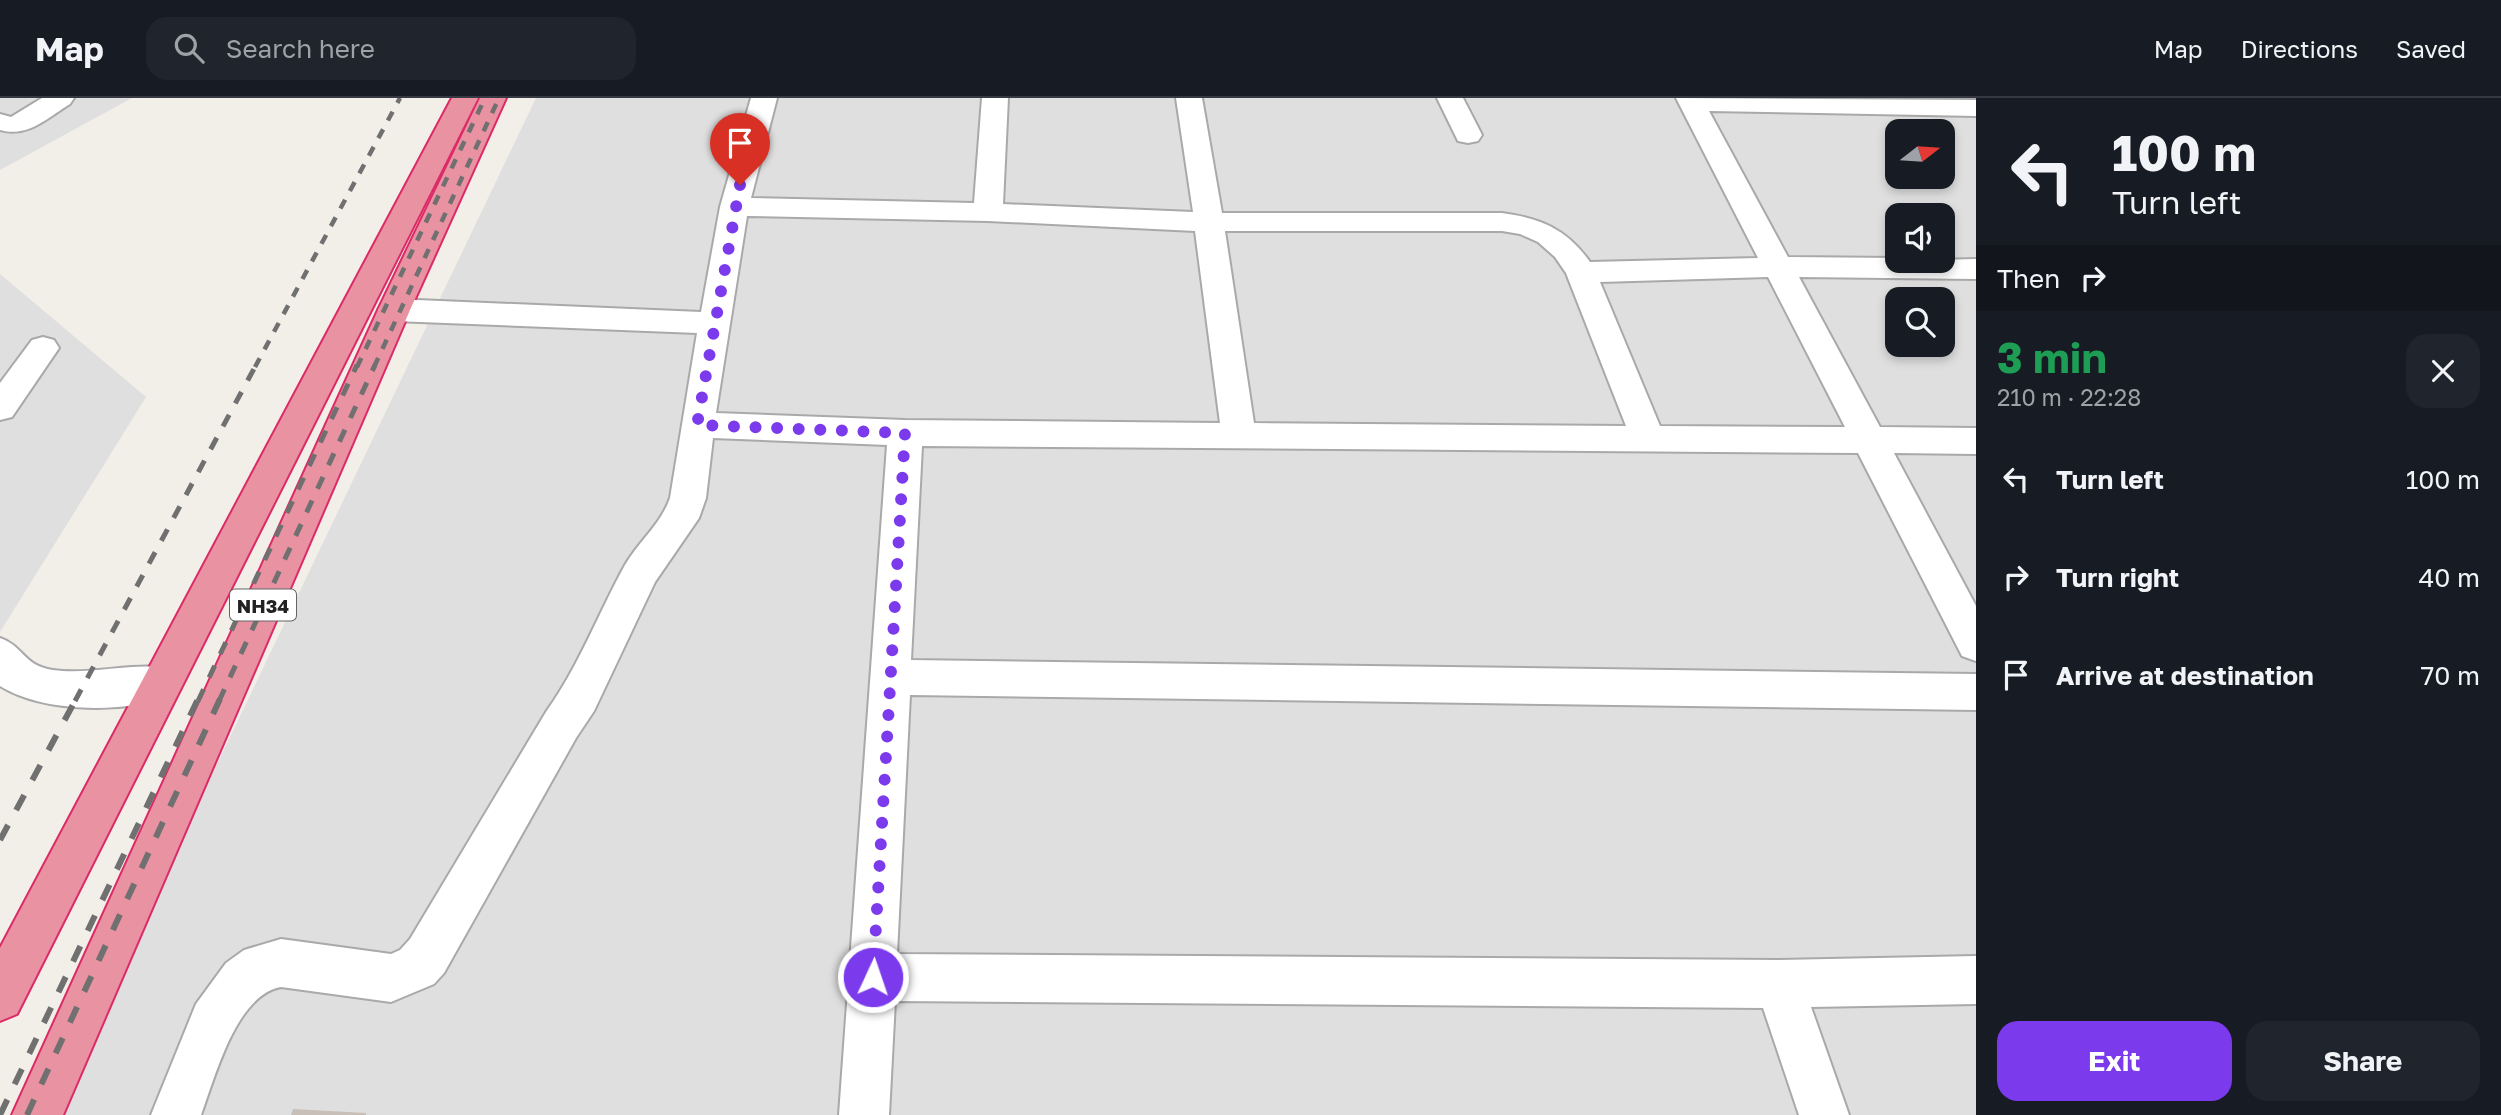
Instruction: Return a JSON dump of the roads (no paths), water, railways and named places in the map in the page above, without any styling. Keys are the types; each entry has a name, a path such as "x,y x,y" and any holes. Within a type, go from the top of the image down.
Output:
{"highway":[{"name":"NH34","path":"0,997 465,98"},
{"name":"NH34","path":"37,1115 394,310 493,98"}],"street":[{"path":"0,122 15,126 61,98"},
{"path":"176,1115 214,1022 232,991 256,967 268,962 281,963 391,978 417,967 426,956 561,725 580,698 640,573 681,518 688,498 713,323 734,207 764,98"},
{"path":"988,212 995,98"},
{"path":"1189,98 1223,312 1239,435"},
{"path":"1451,98 1468,135"},
{"path":"1976,108 1690,100 1976,644"},
{"path":"734,207 988,212 1207,222 1521,224 1550,235 1570,254 1581,272 1648,438"},
{"path":"1581,272 1778,267 1976,269"},
{"path":"394,310 713,323"},
{"path":"0,408 43,348"},
{"path":"697,425 905,433 1976,441"},
{"path":"864,1115 905,433"},
{"path":"0,655 14,675 49,687 81,690 162,683"},
{"path":"890,677 1976,692"},
{"path":"873,977 1779,984 1976,980"},
{"path":"1779,984 1824,1115"}],"railway":[{"path":"255,367 400,98"},
{"path":"357,367 485,98"},
{"path":"374,367 499,98"},
{"path":"75,701 256,365"},
{"path":"198,701 357,365"},
{"path":"219,701 375,365"},
{"path":"0,840 76,699"},
{"path":"0,1115 198,699"},
{"path":"27,1115 220,699"}]}
